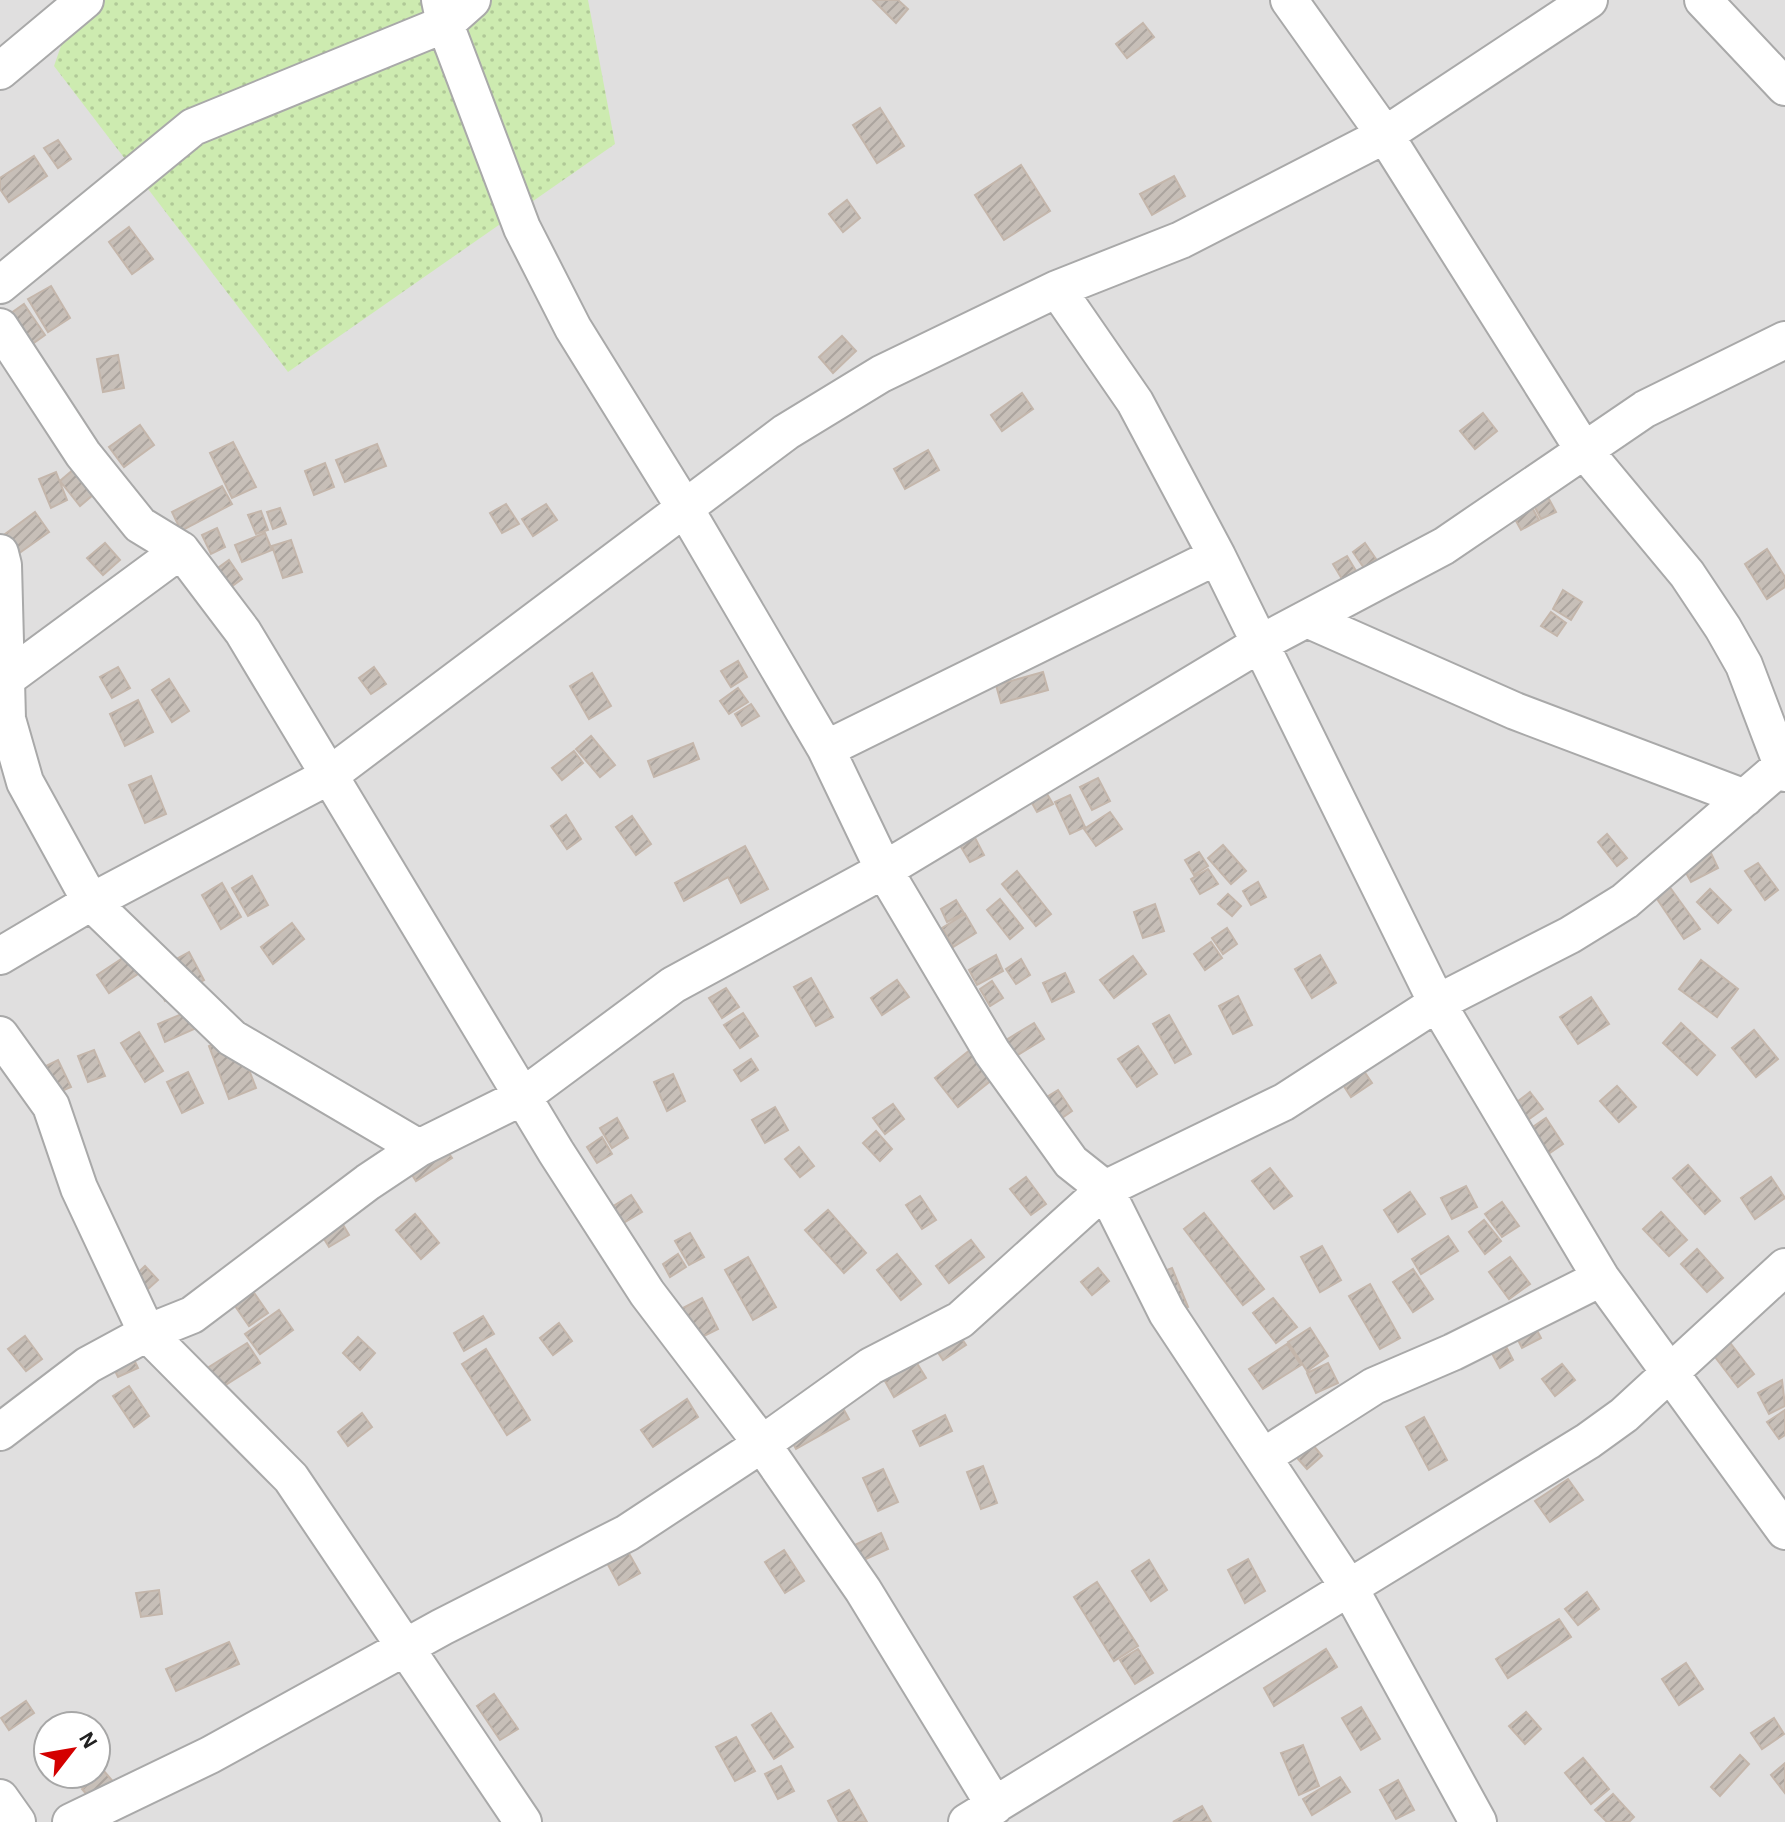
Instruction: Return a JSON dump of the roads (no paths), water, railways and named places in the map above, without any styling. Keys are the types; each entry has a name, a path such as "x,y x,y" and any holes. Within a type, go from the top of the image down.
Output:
{"street":[{"path":"0,71 85,0"},
{"path":"0,285 193,127 472,0"},
{"path":"71,1822 210,1755 405,1647 627,1533 762,1444 871,1366 960,1320 1105,1189 1284,1102 1437,1003 1570,935 1625,901 1783,767 1744,665 1723,628 1687,574 1583,449 1385,135 1289,0"},
{"path":"0,956 91,902 327,777 786,432 881,374 1057,289 1181,240 1385,135 1589,0"},
{"path":"1703,0 1785,87"},
{"path":"443,12 522,228 573,328 684,507 826,749 884,870 992,1052 1071,1162 1105,1189 1167,1313 1350,1589 1478,1822"},
{"path":"1057,289 1135,402 1217,556 1437,1003 1601,1278 1785,1531"},
{"path":"0,327 83,454 140,525 181,550 243,632 308,736 327,777 522,1097 647,1293 762,1444 863,1590 981,1816 1588,1441 1624,1415 1785,1267"},
{"path":"0,1432 88,1365 147,1333 192,1315 368,1182 419,1148 522,1097 673,985 884,870 1261,643 1444,546 1645,409 1785,340"},
{"path":"6,679 181,550"},
{"path":"0,553 3,565 7,719 25,782 91,902 232,1038 419,1148"},
{"path":"826,749 1217,556"},
{"path":"1307,619 1515,711 1745,798"},
{"path":"0,1035 51,1106 79,1188 147,1333 291,1478 523,1822"},
{"path":"1263,1457 1374,1386 1453,1352 1601,1278"},
{"path":"0,1798 17,1822"}]}
